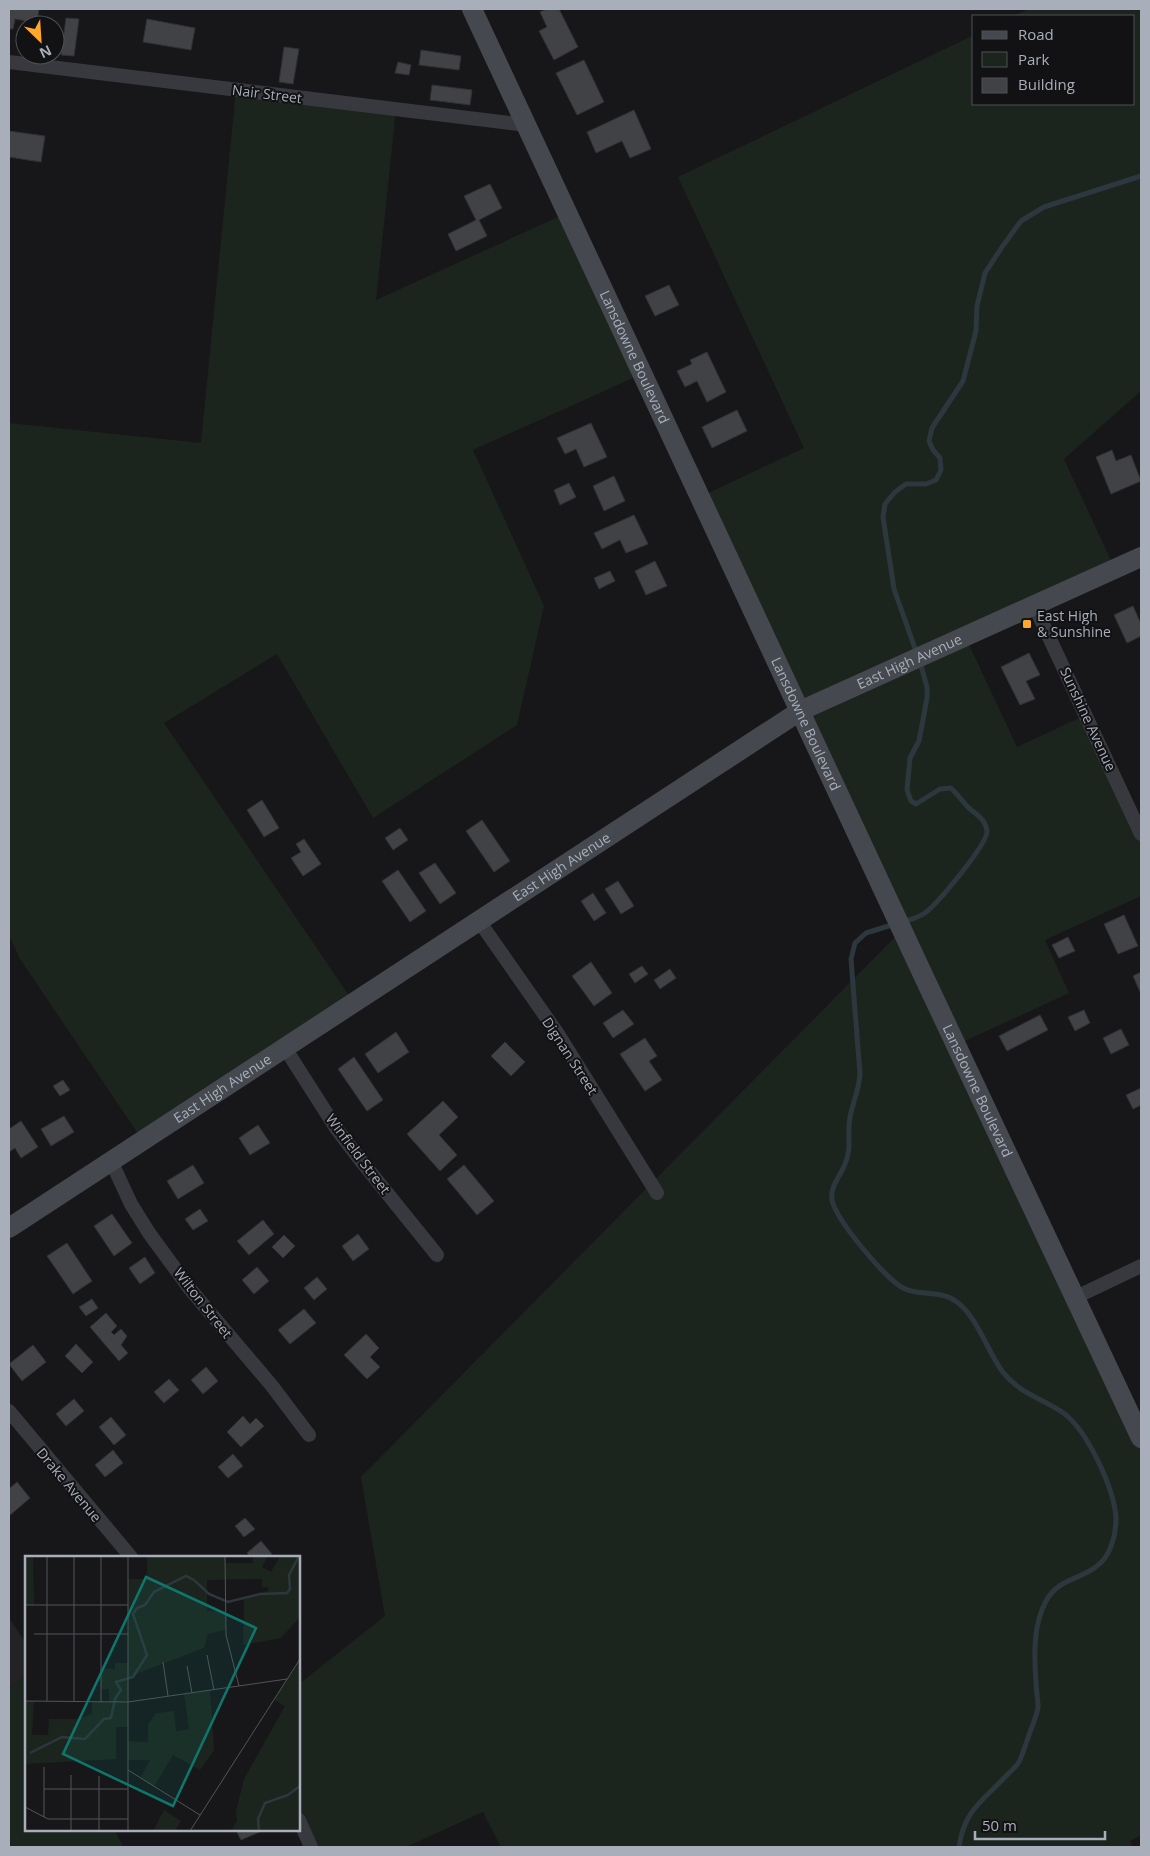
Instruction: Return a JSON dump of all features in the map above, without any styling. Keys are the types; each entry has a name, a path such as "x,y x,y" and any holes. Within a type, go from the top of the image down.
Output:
{"street":[{"name":"Lansdowne Boulevard","path":"472,9 1141,1438"},
{"name":"Nair Street","path":"9,62 526,125"},
{"name":"East High Avenue","path":"9,1228 800,711 1141,557"},
{"name":"Sunshine Avenue","path":"1034,605 1141,834"},
{"name":"Dignan Street","path":"479,922 558,1034 657,1193"},
{"name":"Winfield Street","path":"285,1048 336,1128 437,1255"},
{"name":"Wilton Street","path":"111,1161 131,1204 190,1289 272,1386 309,1435"},
{"path":"1074,1298 1141,1266"},
{"name":"Drake Avenue","path":"9,1412 130,1556"},
{"path":"300,1822 311,1847"}],"shaded area":[{"path":"9,1618 25,1642 25,1677 9,1688"}],"green space":[{"path":"1029,9 1141,9 1141,391 1064,459 1115,569 965,636 1017,747 1086,715 1141,834 1141,896 1045,940 1069,993 956,1045 1141,1438 1141,1835 1130,1841 1133,1847 501,1847 483,1812 406,1847 311,1847 300,1822 300,1683 385,1616 361,1477 902,930 700,497 804,448 678,177 972,36 972,105 1135,105 1135,15 1015,15"},
{"path":"236,90 396,109 376,300 567,213 642,374 473,450 544,606 517,725 373,818 277,654 164,723 354,1003 143,1141 20,959 9,935 9,423 201,443"},
{"path":"25,1677 25,1831 115,1831 123,1847 9,1847 9,1688"}],"building":[{"path":"9,9 39,9 38,15 15,15 13,29 9,29"},
{"path":"547,9 559,9 578,47 554,60 539,31 547,27 540,12"},
{"path":"66,18 79,19 74,56 65,55"},
{"path":"147,19 195,28 191,50 143,42"},
{"path":"284,47 299,49 293,84 279,82"},
{"path":"421,50 461,56 459,70 419,65"},
{"path":"584,60 604,102 577,115 556,73"},
{"path":"398,62 411,65 409,75 395,73"},
{"path":"432,85 472,90 470,105 430,100"},
{"path":"634,110 651,149 630,158 622,141 596,153 587,132"},
{"path":"9,131 45,136 41,162 9,157"},
{"path":"490,184 502,208 479,220 487,236 456,251 448,234 476,220 464,196"},
{"path":"669,285 679,305 655,316 645,296"},
{"path":"707,352 726,392 707,402 697,381 685,387 677,371 692,364 690,360"},
{"path":"737,410 747,431 712,448 702,427"},
{"path":"591,423 607,457 584,467 576,449 565,454 557,438"},
{"path":"1112,450 1116,461 1131,455 1141,481 1111,494 1096,457"},
{"path":"614,476 625,501 604,511 593,486"},
{"path":"569,483 576,497 560,505 554,490"},
{"path":"634,515 648,544 626,553 620,540 602,549 594,533"},
{"path":"655,561 667,586 646,595 635,571"},
{"path":"610,571 615,581 599,589 594,578"},
{"path":"1133,606 1141,624 1141,636 1127,643 1114,615"},
{"path":"1029,653 1040,675 1026,681 1035,699 1020,705 1001,667"},
{"path":"262,800 279,828 264,837 247,810"},
{"path":"482,820 510,861 494,872 466,831"},
{"path":"400,828 408,840 393,850 385,838"},
{"path":"304,839 321,864 303,876 291,858 301,852 296,844"},
{"path":"435,863 456,893 440,904 419,873"},
{"path":"398,870 426,911 410,922 382,881"},
{"path":"618,881 634,906 621,914 605,889"},
{"path":"593,893 606,913 594,921 581,901"},
{"path":"1124,915 1138,946 1118,954 1104,924"},
{"path":"1068,937 1075,951 1059,958 1052,945"},
{"path":"591,962 612,993 594,1006 572,976"},
{"path":"642,966 648,974 635,983 629,974"},
{"path":"670,969 676,978 660,989 654,980"},
{"path":"1141,972 1141,994 1133,976"},
{"path":"623,1010 634,1024 613,1038 603,1023"},
{"path":"1084,1010 1090,1023 1075,1031 1068,1017"},
{"path":"1040,1015 1048,1030 1007,1051 999,1036"},
{"path":"1121,1029 1129,1045 1111,1054 1103,1038"},
{"path":"396,1032 409,1052 378,1073 365,1054"},
{"path":"645,1038 657,1056 649,1061 662,1080 645,1091 620,1054"},
{"path":"505,1042 525,1062 511,1076 491,1056"},
{"path":"354,1057 383,1100 367,1111 338,1069"},
{"path":"63,1080 70,1090 60,1096 53,1086"},
{"path":"1141,1088 1141,1105 1133,1109 1126,1095"},
{"path":"443,1101 458,1117 439,1135 457,1155 440,1171 407,1134"},
{"path":"64,1116 74,1132 51,1146 41,1129"},
{"path":"21,1121 38,1147 21,1158 15,1148 9,1152 9,1129"},
{"path":"258,1125 270,1143 250,1155 239,1138"},
{"path":"193,1165 204,1183 178,1199 167,1181"},
{"path":"464,1165 494,1201 477,1215 447,1179"},
{"path":"200,1209 208,1221 193,1230 185,1219"},
{"path":"112,1214 132,1243 114,1256 94,1226"},
{"path":"263,1220 274,1234 249,1255 237,1241"},
{"path":"358,1234 369,1249 353,1261 342,1246"},
{"path":"284,1235 295,1246 283,1258 272,1247"},
{"path":"67,1243 92,1281 73,1294 47,1256"},
{"path":"145,1257 155,1273 140,1284 129,1268"},
{"path":"257,1267 269,1281 254,1294 242,1280"},
{"path":"317,1277 327,1289 314,1300 304,1288"},
{"path":"92,1299 98,1308 86,1316 79,1307"},
{"path":"304,1309 316,1323 290,1344 278,1330"},
{"path":"106,1313 117,1326 111,1332 114,1335 121,1329 127,1336 121,1345 128,1353 119,1361 90,1327"},
{"path":"366,1334 379,1348 370,1357 380,1367 367,1379 344,1355"},
{"path":"76,1344 93,1362 82,1373 65,1356"},
{"path":"33,1345 46,1362 22,1381 9,1364"},
{"path":"206,1367 218,1381 203,1394 191,1380"},
{"path":"169,1379 179,1390 164,1403 154,1392"},
{"path":"74,1399 84,1411 66,1426 56,1414"},
{"path":"243,1416 250,1424 256,1418 264,1426 241,1447 227,1432"},
{"path":"111,1417 126,1435 114,1445 99,1427"},
{"path":"113,1450 123,1463 105,1477 95,1465"},
{"path":"233,1454 243,1466 228,1478 218,1467"},
{"path":"17,1482 30,1498 9,1516 9,1487"},
{"path":"245,1518 255,1529 244,1537 235,1526"},
{"path":"261,1541 272,1554 269,1556 250,1556 247,1553"},
{"path":"236,1831 262,1831 241,1840"}],"waterway":[{"path":"917,654 894,589 883,517 885,504 895,492 906,484 926,484 936,480 941,470 940,458 933,450 929,441 932,428 963,381 976,331 977,306 985,273 1021,221 1044,207 1141,176"},
{"path":"903,922 925,913 940,898 971,860 985,838 987,831 982,819 951,788 940,789 916,804 911,801 907,790 910,758 919,741 927,698 927,687 920,662"},
{"path":"895,924 866,933 855,943 851,959 860,1074 850,1117 847,1158 832,1190 832,1200 852,1235 887,1275 905,1289 938,1294 957,1302 970,1316 997,1363 1009,1379 1023,1390 1062,1412 1071,1420 1090,1445 1098,1460 1110,1491 1116,1518 1112,1544 1102,1562 1090,1571 1057,1588 1046,1601 1039,1620 1035,1641 1037,1714 1019,1762 970,1815 965,1824 959,1847"}],"place":[{"name":"East High & Sunshine","path":"1027,624"}]}
